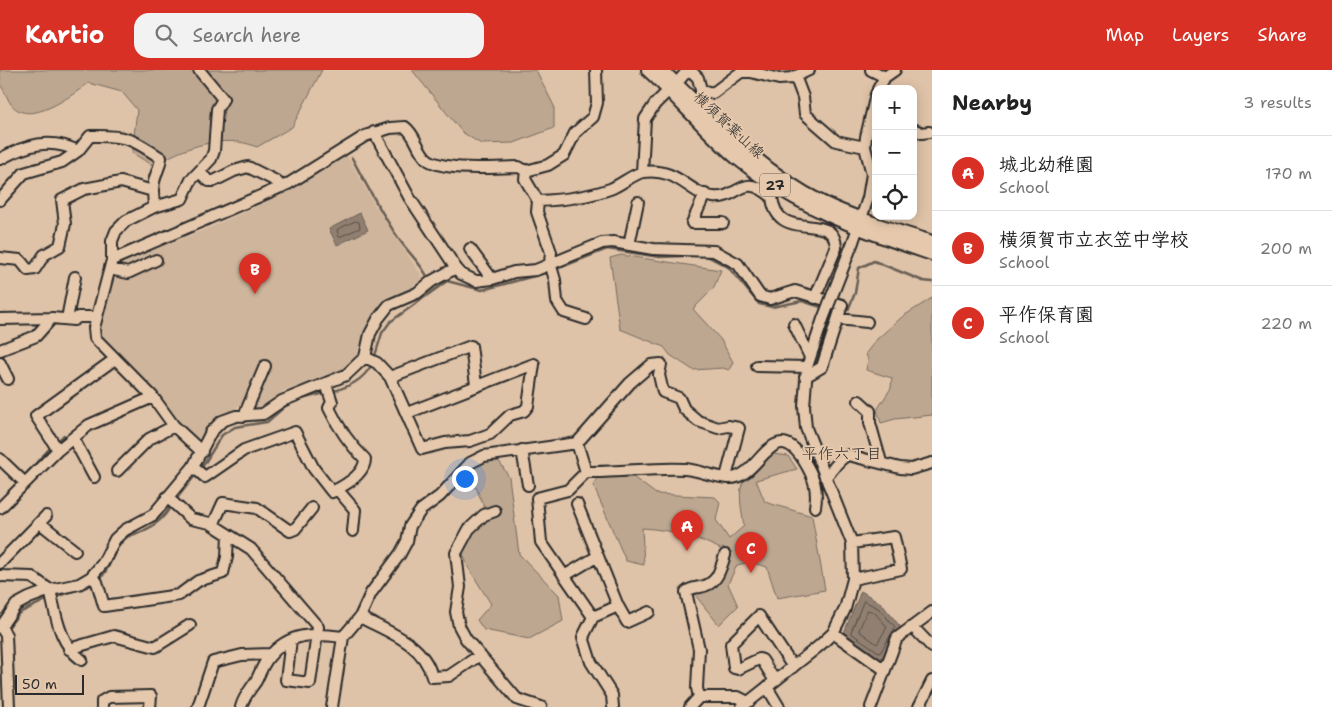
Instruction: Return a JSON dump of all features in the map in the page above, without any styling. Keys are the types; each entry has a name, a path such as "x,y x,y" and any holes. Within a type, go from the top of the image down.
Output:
{"main road":[{"name":"横須賀葉山線","path":"648,70 672,87 766,168 819,201 857,230 932,254"},
{"name":"横須賀葉山線","path":"662,70 672,87"},
{"name":"横須賀葉山線","path":"857,230 932,242"}],"street":[{"path":"199,70 223,98 217,109 214,150 210,159 191,180 182,200 154,207 126,221 116,231 112,241 111,265 94,328 96,338 153,397 174,426 202,452"},
{"path":"111,265 282,187 332,155 374,132 405,127 411,132 426,158 440,166 518,167 526,171 548,164 564,155 575,133 593,117 597,103 596,70"},
{"path":"642,172 645,120 655,104 689,70 698,78 701,90 713,93 741,72 751,72 779,79 802,72 805,114 836,141 865,147"},
{"path":"871,70 885,77"},
{"path":"880,85 885,77 895,70"},
{"path":"690,707 699,697 738,697 745,705 833,633 845,609 853,579 852,543 806,428 804,406 806,372 810,357 857,230 872,174 865,147 872,119"},
{"path":"915,130 922,133 929,132"},
{"path":"374,132 409,197 456,268 461,274 476,281 492,279 514,272 536,270 602,243 653,249 714,251 738,264 760,296 770,299 795,291 842,305 822,367 806,372 757,366"},
{"path":"0,200 24,173 62,162 78,151 90,136 120,136 140,144 161,158 160,167 153,177 154,207"},
{"path":"0,160 22,148 49,144 62,143 78,151"},
{"path":"200,172 209,181 214,181 234,171 248,167 276,181 282,187"},
{"path":"526,171 525,179 538,201 537,212 548,239 551,252 550,263 560,307 564,312 586,319"},
{"path":"538,201 562,200 608,190 642,172 672,174 705,194 714,197 743,187 757,186 772,197 773,209 783,221 792,225 804,224 820,228 832,236 836,242 836,248 815,298"},
{"path":"0,258 20,260 28,270 35,269 44,255 60,246 65,224 62,200 84,188 121,182 153,191"},
{"path":"705,194 692,223 723,223"},
{"path":"629,245 638,202"},
{"path":"470,250 492,279"},
{"path":"111,265 128,273 156,260"},
{"path":"9,707 6,635 0,627 16,605 50,590 79,584 91,577 103,563 115,539 125,530 153,515 193,467 211,432 222,422 236,416 263,414 282,401 328,389 346,375 365,356 370,334 378,319 389,305 417,293 432,281 456,268"},
{"path":"67,319 75,277"},
{"path":"0,319 52,318 74,320 78,317 96,317"},
{"path":"0,350 36,336 52,318"},
{"path":"838,319 867,322"},
{"path":"794,324 810,357"},
{"path":"390,377 471,346 476,385"},
{"path":"365,356 377,363 390,377 422,449 445,442 470,441 490,434 510,416 524,411 528,406 534,364 407,413"},
{"path":"58,450 36,416 115,359"},
{"path":"0,363 8,379"},
{"path":"332,707 343,637 360,617 370,593 407,540 410,526 421,510 440,496 470,463 484,456 577,443 630,383 650,366 661,364 659,375 663,392 679,398 692,418 718,428 728,426 739,428 726,478"},
{"path":"244,416 265,366"},
{"path":"193,467 205,477 244,450 295,432 314,469 332,492 353,478 366,463 365,459 347,441 336,424 329,408 332,402 328,389"},
{"path":"0,508 58,450 73,438 104,417 153,397"},
{"path":"859,402 870,411 870,422 881,462"},
{"path":"117,471 149,439 174,426"},
{"path":"73,438 94,477"},
{"path":"577,443 586,472"},
{"path":"593,617 541,542 537,498 568,490 586,472 613,473 686,469 726,478 739,477 746,473 770,446 783,443 796,448 812,476 817,492 815,507"},
{"path":"522,450 528,484"},
{"path":"812,476 834,470 838,460 848,455 900,468 911,469 932,463"},
{"path":"0,459 25,483"},
{"path":"337,489 355,510 354,530"},
{"path":"168,497 191,518 213,524 251,549 318,627 310,683 286,680 291,640"},
{"path":"213,524 223,503 257,508 290,531 295,529 312,508"},
{"path":"577,504 618,606 627,622 649,612"},
{"path":"495,511 484,515 469,529 456,553 460,587 456,612 459,626 466,639 517,699 541,707"},
{"path":"0,563 43,519 75,551"},
{"path":"91,577 97,582 104,606 179,595 198,582 223,573 227,558 228,535"},
{"path":"852,543 894,537 901,569 853,579"},
{"path":"699,697 697,688 699,649 686,592 690,588 709,585 716,580 725,555"},
{"path":"564,576 598,556"},
{"path":"0,576 32,577 50,590 61,632 69,649 82,660"},
{"path":"613,707 612,695 591,662 583,637 593,617 618,606"},
{"path":"871,707 897,638 932,612"},
{"path":"779,707 762,660 759,659 738,669 734,668 731,644 759,616 793,667"},
{"path":"360,617 413,647 426,660 432,677 449,676 480,655"},
{"path":"69,649 114,636 155,647 190,625"},
{"path":"913,627 932,647"},
{"path":"833,633 885,670"},
{"path":"241,707 245,694 255,682 271,654 291,640 304,634 343,637"},
{"path":"198,707 213,662 242,655 271,654"},
{"path":"919,707 932,681"},
{"path":"102,707 102,701 109,697 151,696 150,707"}],"shaded area":[{"path":"0,70 322,70 292,127 257,147 231,141 204,144 177,153 154,166 132,153 137,110 122,92 89,83 47,109 25,112 15,108 8,99 2,88"},
{"path":"412,70 536,70 554,106 554,128 514,143 481,144 462,132"},
{"path":"345,152 377,209 423,278 410,289 387,300 364,333 356,356 344,368 313,382 283,391 264,407 250,410 239,405 235,410 220,414 209,425 203,438 196,438 181,424 157,392 103,337 101,332 117,267 125,260 202,231 290,191"},
{"path":"621,255 721,270 713,289 693,309 721,340 733,362 729,370 723,368 693,370 670,355 664,347 620,329 610,258"},
{"path":"932,298 932,415 895,419 881,423 877,410 891,388 892,378 866,370 868,360 866,353 877,339 902,317"},
{"path":"773,454 788,456 797,469 756,480 765,502 812,516 825,590 777,598 767,567 750,562 737,565 728,584 738,606 719,625 695,595 717,582 728,553 686,535 665,530 642,528 644,565 626,561 593,485 600,476 633,477 656,494 715,497 720,502 716,520 729,539 744,526 741,500 742,483 752,470"},
{"path":"487,461 499,461 509,477 519,554 559,595 563,621 529,639 484,630 477,620 491,604 468,567 461,548 473,534 484,507 476,487 466,490 461,486 470,467"}],"water":[{"path":"360,213 368,230 337,245 329,229"},
{"path":"861,591 881,603 903,630 895,636 882,662 843,635"}],"waterway":[{"path":"352,158 386,219 429,280"},
{"path":"554,270 607,249 660,257 705,255 728,267 759,304 772,307 802,301 824,308"},
{"path":"842,310 848,310 855,293 859,268 874,261 923,281 932,282"},
{"path":"374,359 382,333 390,322 447,281 482,290 549,272"},
{"path":"331,392 360,379 372,364"},
{"path":"201,469 222,435 235,427 267,422 290,402 325,393"},
{"path":"56,443 64,435"},
{"path":"23,477 52,446"},
{"path":"174,502 197,473"},
{"path":"1,500 19,481"},
{"path":"99,580 122,541 153,526 171,506"},
{"path":"55,597 95,583"},
{"path":"7,629 19,613 50,598"}],"place":[{"name":"横須賀市立衣笠中学校","path":"255,294"},
{"name":"城北幼稚園","path":"687,551"},
{"name":"平作保育園","path":"751,573"}],"district":[{"name":"平作六丁目","path":"842,453"}]}
